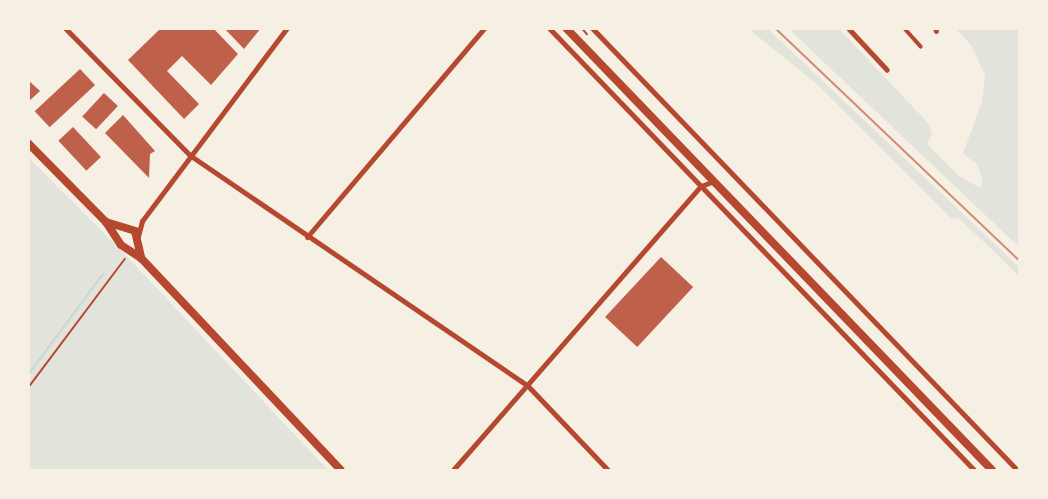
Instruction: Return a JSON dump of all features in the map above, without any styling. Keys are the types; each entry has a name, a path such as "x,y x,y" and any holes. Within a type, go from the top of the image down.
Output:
{"main road":[{"path":"566,28 992,471"},
{"path":"28,143 106,222 120,242 141,258 341,471"},
{"path":"106,222 127,229 137,240 141,258"},
{"path":"120,242 121,233 127,229"},
{"path":"129,250 137,240"}],"street":[{"path":"65,28 191,156 527,385 609,471"},
{"path":"137,240 142,221 287,28"},
{"path":"307,237 484,28"},
{"path":"549,28 974,471"},
{"path":"592,28 1017,471"},
{"path":"848,28 888,70"},
{"path":"904,28 921,47"},
{"path":"453,471 701,186 714,181"},
{"path":"127,229 142,221"}],"path":[{"path":"28,388 129,250"}],"shaded area":[{"path":"749,29 768,29 1019,267 1019,276 960,219 951,218 818,85"},
{"path":"789,29 839,29 928,123 932,134 927,144 959,176 980,188 983,181 977,164 963,154 982,101 985,75 971,45 956,29 1019,29 1019,247"},
{"path":"28,157 116,245 328,470 29,470"}],"building":[{"path":"161,28 213,28 238,54 211,85 182,56 167,71 199,104 184,119 128,60"},
{"path":"224,28 261,28 244,49"},
{"path":"80,69 95,85 50,127 35,111"},
{"path":"28,80 40,91 28,102"},
{"path":"104,93 118,106 96,129 82,116"},
{"path":"123,115 155,151 150,154 149,178 105,133"},
{"path":"73,127 101,157 86,171 58,141"},
{"path":"661,257 693,287 637,347 605,317"}],"waterway":[{"path":"28,375 103,274"}],"railway":[{"path":"775,28 1020,261"}]}
